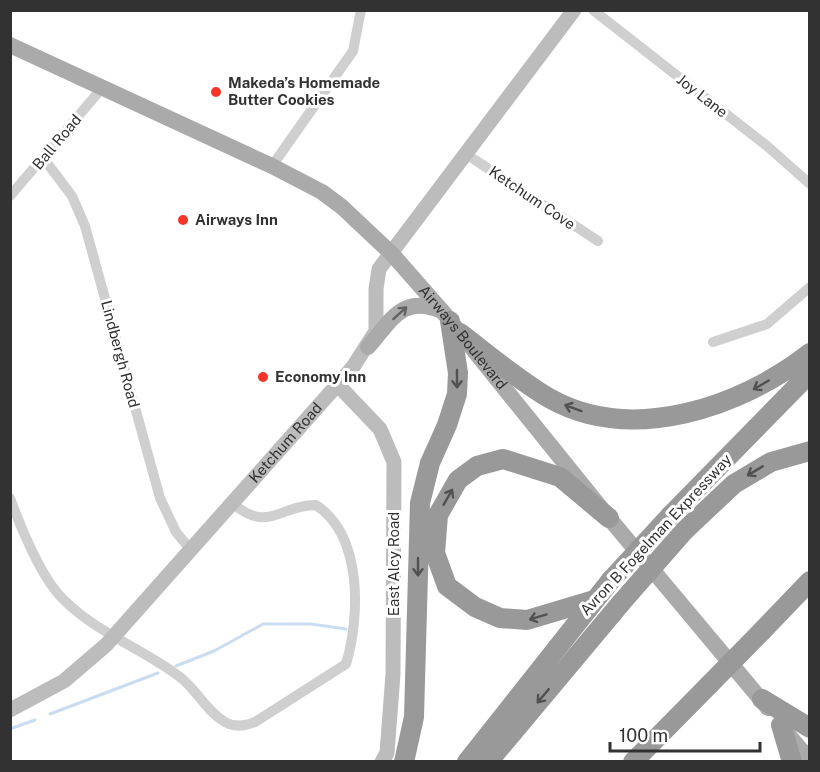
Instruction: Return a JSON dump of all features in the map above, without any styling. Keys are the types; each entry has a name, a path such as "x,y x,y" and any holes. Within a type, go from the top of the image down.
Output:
{"highway":[{"path":"451,322 549,398 580,411 615,417 673,416 712,408 761,386 810,353"},
{"path":"404,762 414,717 420,502 430,463 447,425 457,394 458,373 451,322"},
{"name":"Avron B Fogelman Expressway","path":"467,762 611,580 677,523 810,373"},
{"path":"488,762 621,603 677,523 771,462 810,451"},
{"path":"594,600 527,620 500,618 475,607 447,586 435,553 438,515 458,480 477,466 503,459 560,477 609,518"},
{"path":"633,762 810,581"},
{"path":"762,631 810,596"},
{"path":"762,699 810,728"},
{"path":"646,762 682,712"},
{"path":"781,725 792,762"}],"main road":[{"name":"Ketchum Road","path":"10,710 63,681 113,637 368,347 376,331 376,289 379,269 574,10"},
{"name":"Airways Boulevard","path":"10,45 272,166 335,202 392,254 451,322 609,518 762,699 810,760"},
{"path":"368,347 403,308 417,303 451,322"},
{"name":"East Alcy Road","path":"337,384 380,429 394,462 393,674 387,753 382,762"}],"street":[{"path":"272,166 353,51 361,10"},
{"name":"Joy Lane","path":"593,10 766,146 810,184"},
{"name":"Ball Road","path":"10,196 44,159 103,87"},
{"name":"Ketchum Cove","path":"466,154 598,241"},
{"name":"Lindbergh Road","path":"44,159 72,196 84,226 160,498 176,532 191,550"},
{"path":"713,342 767,324 810,286"},
{"path":"10,498 39,563 62,598 113,637 181,677 219,717 235,726 255,722 346,664 354,604 353,575 349,554 329,517 316,505 274,515 253,517 232,503"}],"waterway":[{"path":"176,666 214,651 263,624 311,624 346,629"},
{"path":"50,714 158,673"},
{"path":"10,729 35,720"}],"place":[{"name":"Makeda’s Homemade Butter Cookies","path":"216,92"},
{"name":"Airways Inn","path":"183,220"},
{"name":"Economy Inn","path":"263,377"}]}
